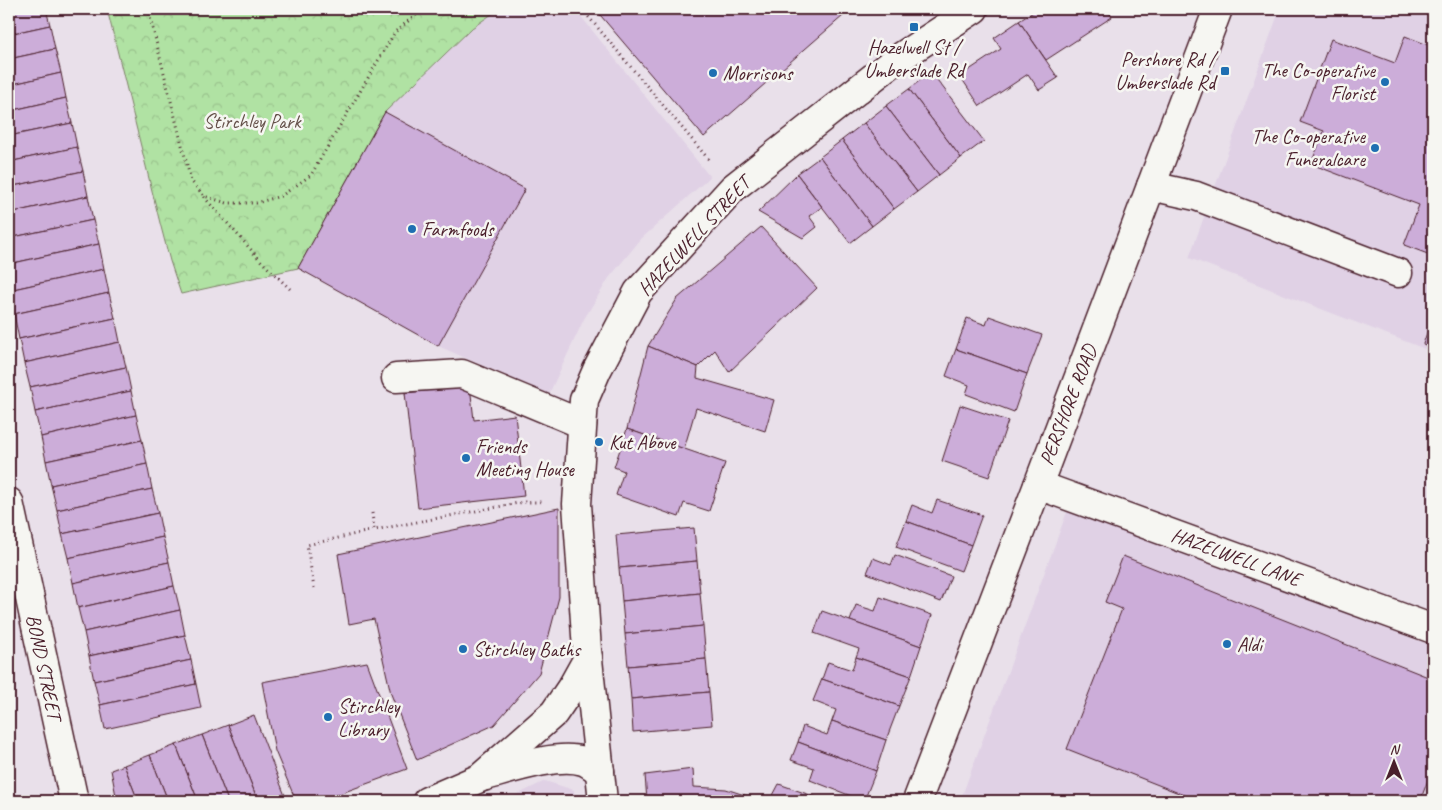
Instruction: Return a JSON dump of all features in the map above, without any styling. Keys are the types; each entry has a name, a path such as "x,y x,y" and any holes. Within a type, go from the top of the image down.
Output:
{"main road":[{"name":"HAZELWELL STREET","path":"603,801 588,658 577,504 584,400 597,370 638,292 733,188 893,62 974,9"},
{"name":"PERSHORE ROAD","path":"917,801 1218,9"},
{"path":"1151,186 1196,196 1398,273"},
{"path":"396,378 462,374 582,424"},
{"name":"HAZELWELL LANE","path":"1038,485 1433,629"},
{"name":"BOND STREET","path":"9,502 74,801"},
{"path":"480,778 554,713 588,658"},
{"path":"427,801 480,778 530,763 566,759 583,761 600,771"}],"path":[{"path":"148,9 191,181 262,262 291,290"},
{"path":"204,196 227,203 256,203 281,196 311,174 396,32 423,9"},
{"path":"582,9 733,188"},
{"path":"314,588 307,545 374,530 524,502 577,504"},
{"path":"372,513 374,530"}],"shaded area":[{"path":"499,9 575,9 710,177 641,239 609,278 584,319 549,394 438,346 298,268 385,112 472,28"},
{"path":"1280,9 1433,9 1433,352 1189,258"},
{"name":"Aldi","path":"1068,509 1433,646 1433,801 960,801"},
{"path":"545,781 574,790 575,801 504,801"}],"green space":[{"name":"Stirchley Park","path":"107,9 499,9 472,28 385,112 298,268 181,294 160,223"}],"building":[{"path":"9,9 46,9 50,25 9,34"},
{"name":"Morrisons","path":"595,9 851,9 704,137"},
{"path":"1038,9 1048,9 1052,14 1061,9 1107,9 1112,17 1046,60 1019,21"},
{"path":"1019,21 1058,78 1039,90 1028,74 980,106 960,76 1001,49 994,38"},
{"path":"50,25 55,49 9,59 9,34"},
{"name":"The Co-operative Funeralcare","path":"1405,36 1433,47 1433,256 1404,245 1419,205 1311,164 1324,131 1300,122 1331,39 1395,63"},
{"path":"55,49 61,73 9,85 9,59"},
{"path":"931,72 984,141 961,158 909,89"},
{"path":"61,73 66,98 9,111 9,85"},
{"path":"909,89 961,158 939,175 886,106"},
{"path":"66,98 72,123 9,136 9,111"},
{"path":"886,106 939,175 917,192 864,123"},
{"name":"Farmfoods","path":"385,112 525,189 438,346 298,268"},
{"path":"72,123 77,147 9,162 9,136"},
{"path":"864,123 917,192 894,209 842,140"},
{"path":"842,140 894,209 872,226 820,157"},
{"path":"77,147 83,171 9,187 9,162"},
{"path":"820,157 872,226 850,243 797,174"},
{"path":"83,171 88,196 9,213 9,187"},
{"path":"797,174 822,207 809,216 817,227 803,238 758,212"},
{"path":"88,196 93,220 9,238 9,213"},
{"path":"93,220 99,244 9,264 9,238"},
{"path":"761,227 817,288 729,372 715,350 698,367 648,346 677,299"},
{"path":"99,244 104,269 9,290 9,264"},
{"path":"104,269 109,293 14,314 9,290"},
{"path":"109,293 115,318 19,339 14,314"},
{"path":"989,316 1042,335 1027,374 956,349 967,318 986,325"},
{"path":"1433,316 1433,348 1423,344"},
{"path":"115,318 120,342 24,363 19,339"},
{"path":"120,342 126,367 30,387 24,363"},
{"path":"648,346 698,367 697,378 774,400 765,431 696,408 684,449 627,429"},
{"path":"956,349 1027,374 1014,412 966,394 969,385 946,376"},
{"path":"126,367 131,391 35,412 30,387"},
{"name":"Friends Meeting House","path":"470,386 474,420 515,415 524,496 418,508 405,393"},
{"path":"131,391 136,415 41,437 35,412"},
{"path":"960,405 1008,421 989,477 942,461"},
{"path":"136,415 142,440 46,461 41,437"},
{"path":"627,429 725,463 709,511 684,503 679,517 616,495 624,471 614,467"},
{"path":"142,440 147,464 51,485 46,461"},
{"path":"147,464 152,489 57,510 51,485"},
{"path":"152,489 158,513 62,534 57,510"},
{"path":"937,500 982,515 971,545 906,521 912,505 932,513"},
{"name":"Stirchley Baths","path":"559,508 559,597 539,673 494,725 417,760 391,694 374,619 349,624 338,554"},
{"path":"158,513 163,537 68,558 62,534"},
{"path":"906,521 971,545 961,571 896,547"},
{"path":"694,528 697,561 619,568 616,535"},
{"path":"163,537 169,562 73,583 68,558"},
{"path":"895,555 951,576 941,602 867,573 873,558 891,565"},
{"name":"Aldi","path":"1123,556 1433,679 1433,767 1420,801 1199,801 1067,749 1122,609 1105,602"},
{"path":"697,561 700,593 622,601 619,568"},
{"path":"169,562 174,586 78,608 73,583"},
{"path":"174,586 180,610 84,632 78,608"},
{"path":"700,593 703,626 625,634 622,601"},
{"path":"880,597 932,615 921,646 850,621 856,605 875,611"},
{"path":"180,610 185,635 89,656 84,632"},
{"path":"822,611 921,646 911,676 856,657 859,649 814,633"},
{"path":"703,626 706,659 628,666 625,634"},
{"path":"185,635 191,660 94,681 89,656"},
{"path":"856,657 911,676 899,706 822,679 828,662 852,670"},
{"path":"706,659 709,692 631,699 628,666"},
{"path":"191,660 196,684 100,705 94,681"},
{"name":"Stirchley Library","path":"367,662 407,769 320,801 296,801 275,751 262,682"},
{"path":"822,679 899,706 886,740 832,721 836,710 813,701"},
{"path":"196,684 201,708 105,729 100,705"},
{"path":"709,692 712,725 633,732 631,699"},
{"path":"254,715 287,801 258,801 228,725"},
{"path":"832,721 886,740 876,771 798,742 803,726 827,735"},
{"path":"228,725 258,801 228,801 202,735"},
{"path":"202,735 228,801 198,801 176,745"},
{"path":"798,742 876,771 864,801 810,780 814,768 791,760"},
{"path":"176,745 198,801 168,801 150,755"},
{"path":"150,755 168,801 138,801 124,765"},
{"path":"124,765 138,801 117,801 111,770"},
{"path":"693,769 694,787 726,789 763,801 647,801 645,775"},
{"path":"779,784 827,801 770,801"}],"place":[{"name":"Hazelwell St / Umberslade Rd","path":"914,27"},
{"name":"Pershore Rd / Umberslade Rd","path":"1225,71"},
{"name":"Morrisons","path":"713,73"},
{"name":"The Co-operative Florist","path":"1385,82"},
{"name":"The Co-operative Funeralcare","path":"1375,148"},
{"name":"Farmfoods","path":"412,229"},
{"name":"Kut Above","path":"599,442"},
{"name":"Friends Meeting House","path":"466,458"},
{"name":"Aldi","path":"1227,644"},
{"name":"Stirchley Baths","path":"463,649"},
{"name":"Stirchley Library","path":"328,717"}]}
